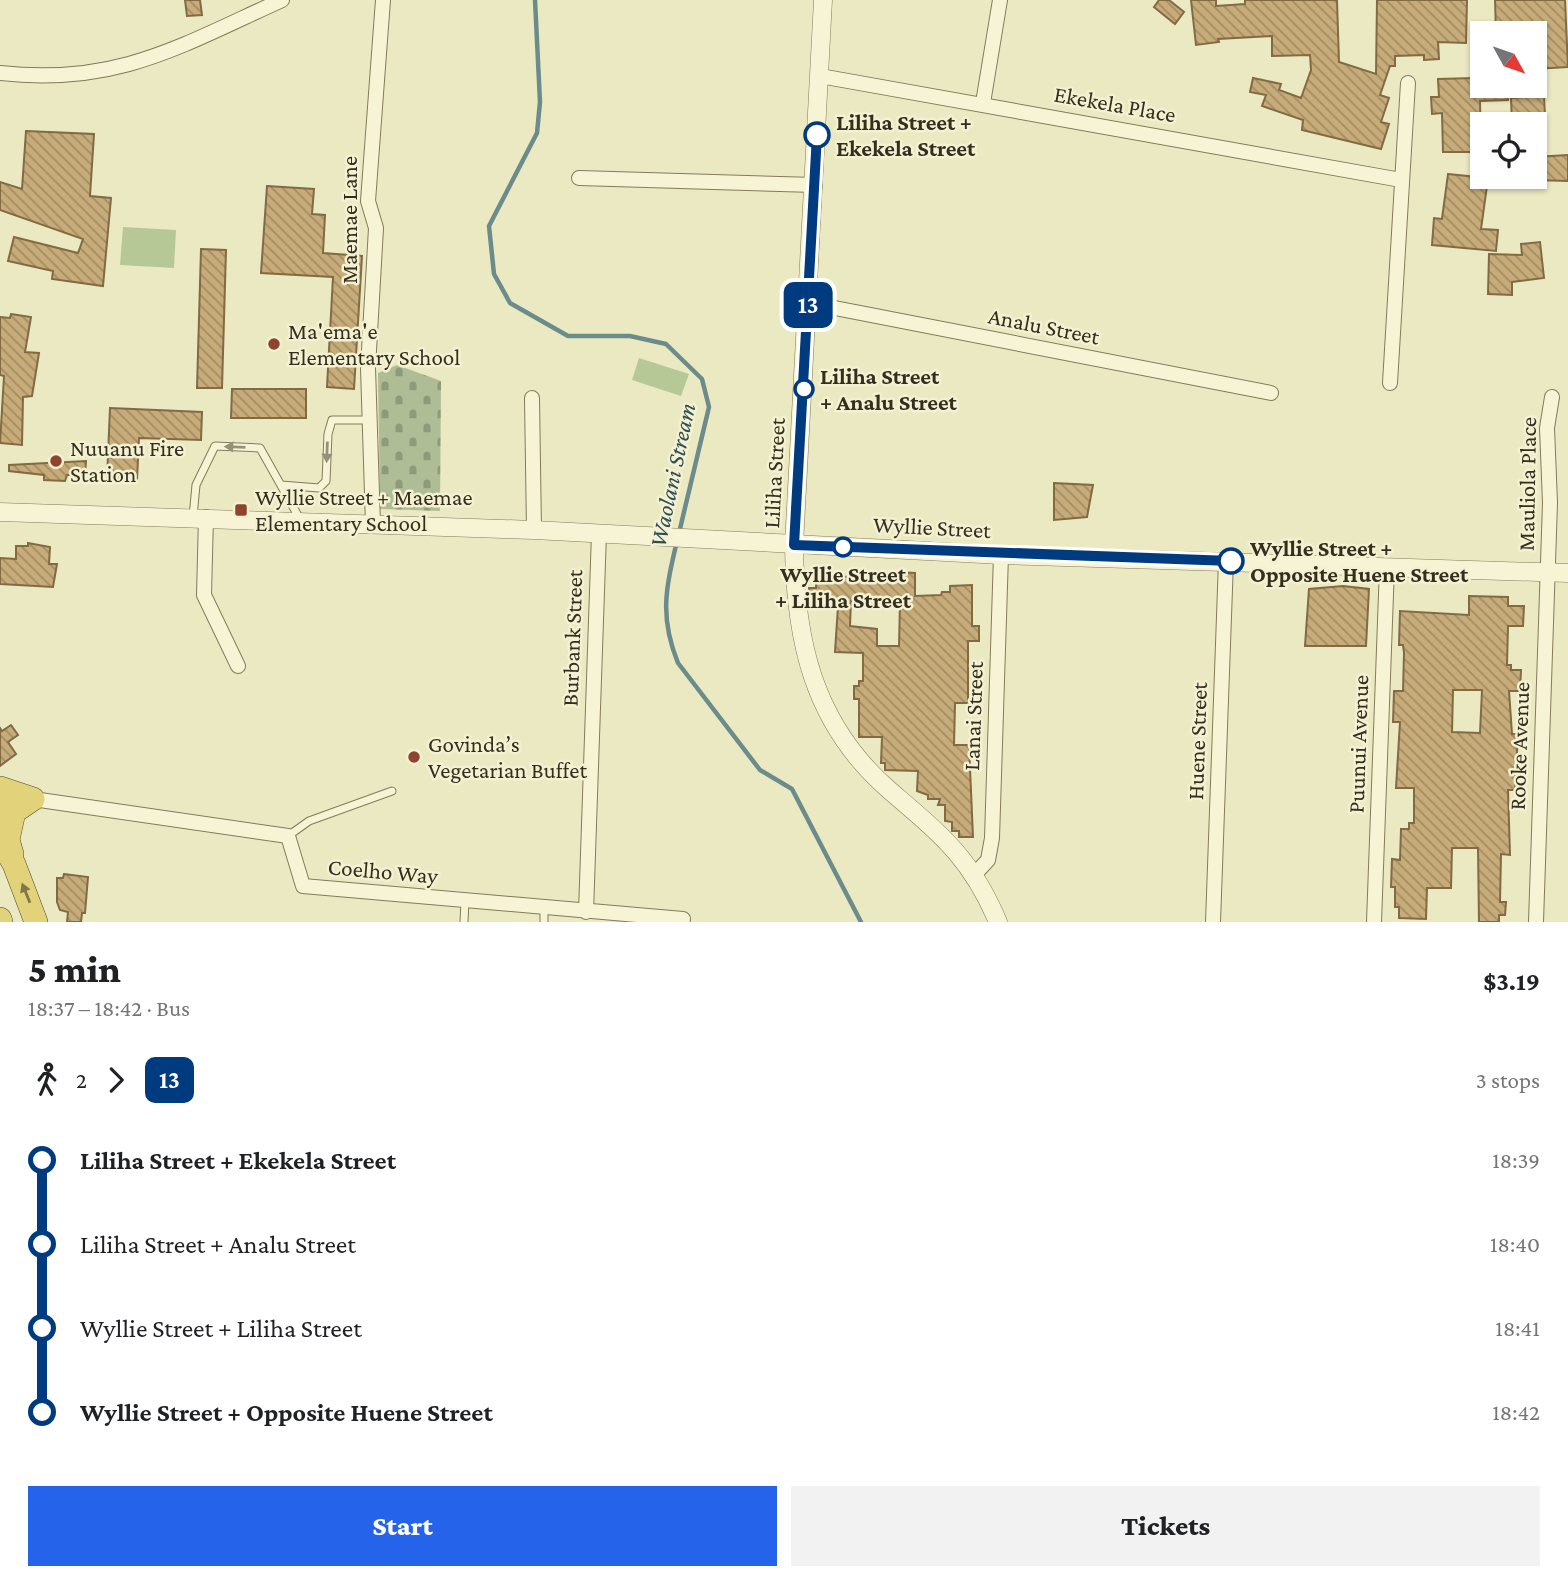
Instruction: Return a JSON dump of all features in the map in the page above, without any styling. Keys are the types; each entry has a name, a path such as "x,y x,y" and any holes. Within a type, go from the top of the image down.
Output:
{"highway":[{"path":"0,788 33,799"},
{"path":"4,837 14,812 33,799"},
{"path":"0,811 4,837 36,922"}],"street":[{"path":"0,73 68,77 128,66 159,56 282,0"},
{"name":"Maemae Lane","path":"373,525 368,420 376,228 368,201 383,0"},
{"name":"Liliha Street","path":"823,0 794,545 794,597 803,650 828,712 844,739 872,773 936,829 975,874 998,922"},
{"path":"983,103 1000,0"},
{"name":"Ekekela Place","path":"820,76 983,103 1401,180"},
{"path":"1390,383 1408,83"},
{"path":"579,178 815,185"},
{"name":"Analu Street","path":"808,303 1271,393"},
{"name":"Mauliola Place","path":"1548,572 1550,503 1547,428 1552,397"},
{"path":"531,398 534,530"},
{"name":"Wyllie Street","path":"0,512 534,530 1002,555 1568,573"},
{"path":"200,517 204,595 238,666"},
{"name":"Burbank Street","path":"586,912 598,533"},
{"name":"Lanai Street","path":"975,874 989,860 992,838 1002,555"},
{"name":"Huene Street","path":"1213,922 1226,561"},
{"name":"Puunui Avenue","path":"1374,922 1387,567"},
{"name":"Rooke Avenue","path":"1536,922 1548,572"},
{"path":"33,799 288,836"},
{"name":"Coelho Way","path":"288,836 303,886 465,901 544,915 586,912 683,919"}],"lane":[{"path":"281,485 319,488 326,481 328,434 332,420 368,420"},
{"path":"200,517 196,485 215,446 260,448 302,522"},
{"path":"288,836 309,821 393,791"},
{"path":"464,922 465,901"}],"green space":[{"path":"123,227 176,230 174,268 120,265"},
{"path":"639,358 689,374 681,396 632,380"},
{"path":"397,365 441,381 440,511 380,509 378,373"}],"building":[{"path":"185,0 200,0 202,15 187,16"},
{"path":"1159,0 1169,0 1184,12 1175,24 1154,7"},
{"path":"1191,0 1216,0 1216,6 1245,4 1245,0 1337,0 1339,62 1376,74 1377,0 1467,0 1466,43 1438,42 1439,59 1424,60 1424,55 1395,56 1395,66 1390,66 1380,95 1389,98 1381,122 1389,124 1381,149 1302,130 1303,120 1262,106 1266,95 1250,92 1253,78 1281,84 1279,90 1301,98 1311,70 1310,55 1272,56 1272,36 1218,39 1219,42 1196,45"},
{"path":"1495,0 1565,0 1568,67 1547,68 1547,21 1496,21"},
{"path":"1470,78 1470,98 1508,98 1480,101 1480,112 1470,112 1470,152 1443,152 1442,113 1432,114 1431,97 1439,97 1438,79"},
{"path":"1511,98 1544,98 1545,112 1512,112"},
{"path":"26,131 94,134 90,196 111,198 103,286 52,279 53,271 8,261 14,237 78,253 83,239 0,210 0,182 22,189"},
{"path":"1568,155 1568,181 1547,180 1547,156"},
{"path":"1448,174 1470,176 1470,189 1487,189 1481,229 1498,230 1496,251 1432,245 1434,218 1442,219"},
{"path":"267,186 314,189 312,214 325,215 323,253 362,256 354,389 327,387 333,277 261,273"},
{"path":"1540,242 1544,278 1512,282 1512,295 1488,294 1489,254 1522,255 1521,244"},
{"path":"201,249 226,250 222,388 197,388"},
{"path":"11,314 31,317 25,352 39,353 32,396 23,397 22,445 0,443 4,376 0,375 0,317 10,318"},
{"path":"232,389 306,389 306,418 231,418"},
{"path":"110,408 202,412 201,440 139,438 137,480 107,478"},
{"path":"86,461 85,475 67,475 65,481 44,480 44,475 9,471 9,465"},
{"path":"1054,483 1093,485 1087,517 1054,520"},
{"path":"28,543 50,547 49,564 57,564 53,587 0,584 0,558 16,559 16,546 28,546"},
{"path":"897,572 915,573 915,596 941,595 942,592 950,592 950,586 972,585 972,626 979,626 979,641 968,641 968,703 955,703 954,745 969,745 973,837 959,837 959,831 952,831 952,822 945,821 945,805 938,805 940,799 928,799 928,795 917,791 918,771 885,770 885,763 881,763 882,737 859,737 859,699 854,699 854,686 859,686 859,681 863,681 863,653 835,652 838,606 809,606 809,588 816,588 816,575 896,582","holes":["851,601 900,602 899,646 877,646 877,629 850,626"]},
{"path":"1343,586 1369,589 1366,646 1305,646 1309,589"},
{"path":"1469,596 1508,597 1508,606 1524,606 1523,626 1508,626 1507,665 1511,665 1511,670 1521,670 1520,691 1509,691 1512,734 1518,734 1515,790 1508,790 1510,855 1501,854 1500,902 1506,902 1505,915 1499,915 1499,922 1479,922 1478,848 1452,848 1451,888 1427,888 1426,919 1399,918 1399,907 1395,907 1395,887 1391,887 1392,859 1400,860 1401,829 1409,829 1409,823 1414,823 1414,788 1396,788 1400,722 1393,722 1394,691 1403,691 1404,653 1403,645 1399,645 1400,611 1469,615","holes":["1453,690 1482,690 1480,733 1452,732"]},
{"path":"11,725 18,735 8,742 16,754 0,766 0,728 2,731"},
{"path":"64,874 88,877 85,913 82,913 81,922 67,922 68,912 60,910 57,902 57,878 63,878"}],"waterway":[{"name":"Waolani Stream","path":"535,0 540,102 537,133 489,226 494,274 510,303 568,336 630,336 666,344 702,379 709,407 679,533"},
{"name":"Waolani Stream","path":"677,541 667,588 666,616 678,663 760,770 792,789 861,922"}],"bus line":[{"name":"13","path":"817,135 794,545 1002,555 1231,561"}],"place":[{"name":"Liliha Street + Ekekela Street","path":"817,135"},
{"name":"Ma'ema'e Elementary School","path":"274,344"},
{"name":"Liliha Street + Analu Street","path":"804,389"},
{"name":"Nuuanu Fire Station","path":"56,461"},
{"name":"Wyllie Street + Maemae Elementary School","path":"241,510"},
{"name":"Wyllie Street + Liliha Street","path":"843,547"},
{"name":"Wyllie Street + Opposite Huene Street","path":"1231,561"},
{"name":"Govinda’s Vegetarian Buffet","path":"414,757"}]}
